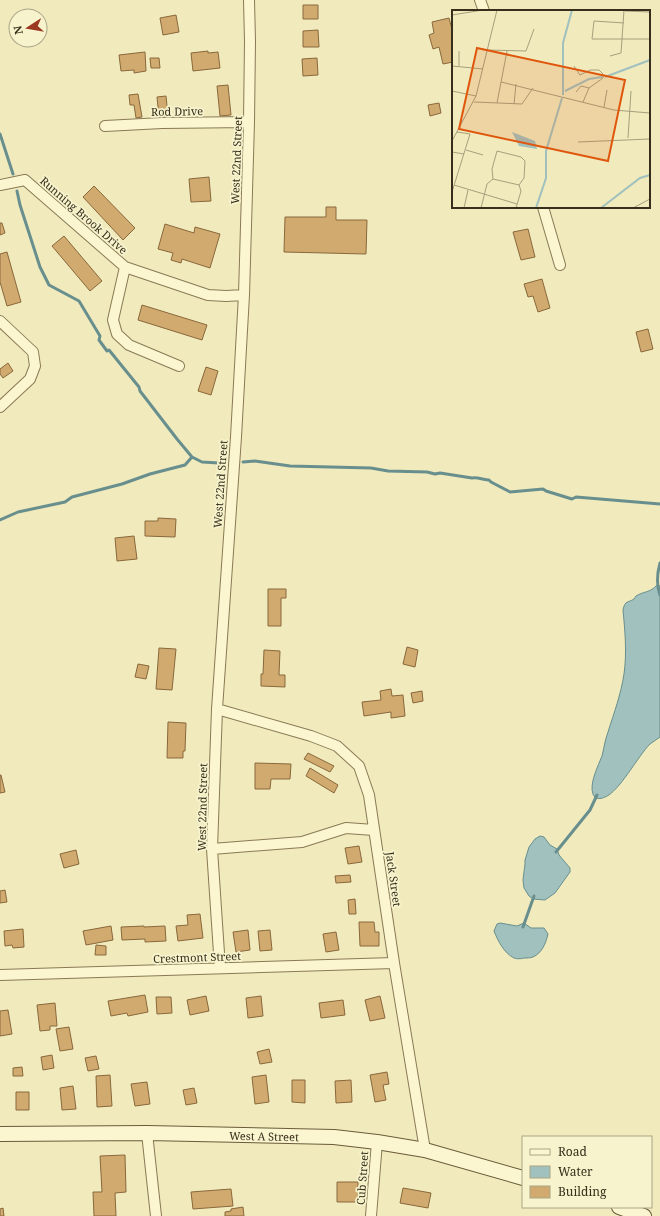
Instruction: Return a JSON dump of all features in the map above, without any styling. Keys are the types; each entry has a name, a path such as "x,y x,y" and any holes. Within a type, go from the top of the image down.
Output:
{"street":[{"name":"West 22nd Street","path":"220,968 212,849 217,709 244,295 249,122 249,0"},
{"path":"480,0 484,10"},
{"name":"Rod Drive","path":"105,126 162,123 249,122"},
{"name":"Running Brook Drive","path":"0,185 25,180 125,267 208,295 244,295"},
{"path":"543,208 560,265"},
{"path":"125,267 113,320 117,334 129,345 179,366"},
{"path":"0,321 33,352 34,366 30,379 0,407"},
{"name":"Jack Street","path":"217,709 310,736 337,746 359,766 369,795 394,963 425,1150"},
{"path":"212,849 302,842 346,828 374,830"},
{"name":"Crestmont Street","path":"0,975 394,963"},
{"path":"147,1132 156,1216"},
{"name":"West A Street","path":"0,1134 147,1132 334,1136 425,1150 522,1178"},
{"name":"Cub Street","path":"371,1216 377,1142"},
{"path":"621,1208 644,1216"}],"water":[{"path":"657,585 660,586 660,737 650,744 616,788 610,794 600,799 594,796 592,785 602,756 623,681 626,650 623,610 626,603 634,599 639,594 652,589"},
{"path":"540,836 544,837 550,845 557,849 559,855 570,868 570,872 555,893 545,900 533,899 529,896 524,888 523,880 525,860 529,847 535,839"},
{"path":"500,923 517,926 524,923 531,928 544,928 548,934 546,941 539,953 536,955 520,959 514,958 504,950 494,931 497,924"}],"building":[{"path":"303,5 318,5 318,19 303,19"},
{"path":"176,15 179,32 163,35 160,18"},
{"path":"449,18 452,29 452,62 443,64 439,47 433,49 429,35 434,33 432,22"},
{"path":"318,30 319,47 303,47 303,31"},
{"path":"208,51 208,53 218,52 220,68 193,71 191,53"},
{"path":"145,52 146,71 134,73 134,70 121,71 119,55"},
{"path":"150,58 159,58 160,68 151,68"},
{"path":"317,58 318,75 303,76 302,59"},
{"path":"228,85 231,115 220,116 217,86"},
{"path":"138,94 142,117 136,118 134,105 130,105 129,95"},
{"path":"166,96 168,116 159,117 157,97"},
{"path":"439,103 441,113 430,116 428,105"},
{"path":"209,177 211,201 191,202 189,179"},
{"path":"94,186 135,228 123,240 83,197"},
{"path":"326,207 336,207 336,220 367,220 366,254 284,252 285,217 326,217"},
{"path":"0,223 2,223 5,233 0,235"},
{"path":"165,224 194,233 195,227 220,234 210,268 182,259 181,263 171,260 173,253 158,249"},
{"path":"528,229 535,257 521,260 513,232"},
{"path":"64,236 102,281 90,291 52,246"},
{"path":"7,252 21,302 7,306 0,282 0,254"},
{"path":"542,279 550,308 538,312 533,296 528,297 524,284"},
{"path":"142,305 207,325 202,340 138,320"},
{"path":"648,329 653,349 641,352 636,332"},
{"path":"8,363 13,371 3,378 0,374 0,369"},
{"path":"206,367 218,371 211,395 198,391"},
{"path":"158,518 176,519 175,537 145,536 145,521 158,521"},
{"path":"134,536 137,559 117,561 115,538"},
{"path":"268,589 286,589 286,598 281,598 281,626 268,626"},
{"path":"407,647 418,650 415,667 403,664"},
{"path":"159,648 176,649 172,690 156,689"},
{"path":"264,650 280,651 279,675 285,675 285,687 261,686"},
{"path":"138,664 149,666 146,679 135,677"},
{"path":"391,689 392,696 403,695 405,716 391,718 391,712 364,716 362,702 381,700 380,691"},
{"path":"422,691 423,701 413,703 411,693"},
{"path":"168,722 186,723 185,751 183,751 183,758 167,758"},
{"path":"308,753 334,766 330,772 304,759"},
{"path":"255,763 291,764 290,779 271,779 270,789 255,789"},
{"path":"310,768 338,785 334,793 306,776"},
{"path":"0,775 5,792 0,793"},
{"path":"359,846 362,862 348,864 345,848"},
{"path":"76,850 79,864 64,868 60,854"},
{"path":"350,875 351,882 336,883 335,876"},
{"path":"5,890 7,902 0,903 0,891"},
{"path":"355,899 356,914 349,914 348,900"},
{"path":"200,914 203,938 178,941 176,926 188,925 187,915"},
{"path":"359,922 374,922 375,932 379,932 379,946 360,946"},
{"path":"111,926 113,940 86,945 83,931"},
{"path":"165,926 166,941 145,942 145,939 122,940 121,927"},
{"path":"23,929 24,947 13,948 12,945 5,946 4,931"},
{"path":"248,930 250,950 236,952 233,932"},
{"path":"270,930 272,950 260,951 258,931"},
{"path":"336,932 339,950 326,952 323,934"},
{"path":"96,945 106,946 106,955 95,955"},
{"path":"145,995 148,1012 128,1016 127,1013 111,1016 108,1001"},
{"path":"206,996 209,1011 190,1015 187,1000"},
{"path":"261,996 263,1016 248,1018 246,998"},
{"path":"380,996 385,1018 370,1021 365,1000"},
{"path":"156,997 171,997 172,1013 157,1014"},
{"path":"343,1000 345,1015 321,1018 319,1003"},
{"path":"55,1003 57,1026 50,1026 50,1030 40,1031 37,1005"},
{"path":"8,1010 12,1034 0,1036 0,1011"},
{"path":"69,1027 73,1049 60,1051 56,1029"},
{"path":"269,1049 272,1062 260,1064 257,1052"},
{"path":"52,1055 54,1068 43,1070 41,1057"},
{"path":"96,1056 99,1069 88,1071 85,1058"},
{"path":"22,1067 23,1076 13,1076 13,1068"},
{"path":"387,1072 389,1084 383,1085 386,1100 375,1102 370,1075"},
{"path":"110,1075 112,1106 97,1107 96,1076"},
{"path":"266,1075 269,1102 255,1104 252,1077"},
{"path":"292,1080 305,1080 305,1103 292,1102"},
{"path":"351,1080 352,1102 336,1103 335,1081"},
{"path":"147,1082 150,1104 135,1106 131,1084"},
{"path":"73,1086 76,1109 62,1110 60,1088"},
{"path":"194,1088 197,1103 186,1105 183,1090"},
{"path":"16,1092 29,1092 29,1110 16,1110"},
{"path":"125,1155 126,1192 115,1193 116,1216 94,1216 93,1192 102,1192 100,1156"},
{"path":"337,1182 358,1182 358,1202 337,1202"},
{"path":"403,1188 431,1193 428,1208 400,1203"},
{"path":"231,1189 233,1206 193,1209 191,1192"},
{"path":"243,1207 244,1216 225,1216 225,1212 231,1211 231,1209"},
{"path":"3,1208 4,1216 0,1216 0,1209"}],"waterway":[{"path":"0,134 13,174"},
{"path":"17,191 40,267 49,285 79,301 100,336 99,340 139,387 140,391 192,457 202,462 219,463"},
{"path":"0,520 18,512 65,502 72,497 185,465 192,457"},
{"path":"243,462 255,461 290,466 371,468 388,471 440,473 489,480 510,492 543,489 572,499 576,497 660,504"},
{"path":"660,563 657,579 660,595"},
{"path":"556,852 590,810 597,795"},
{"path":"523,927 534,896"}]}
